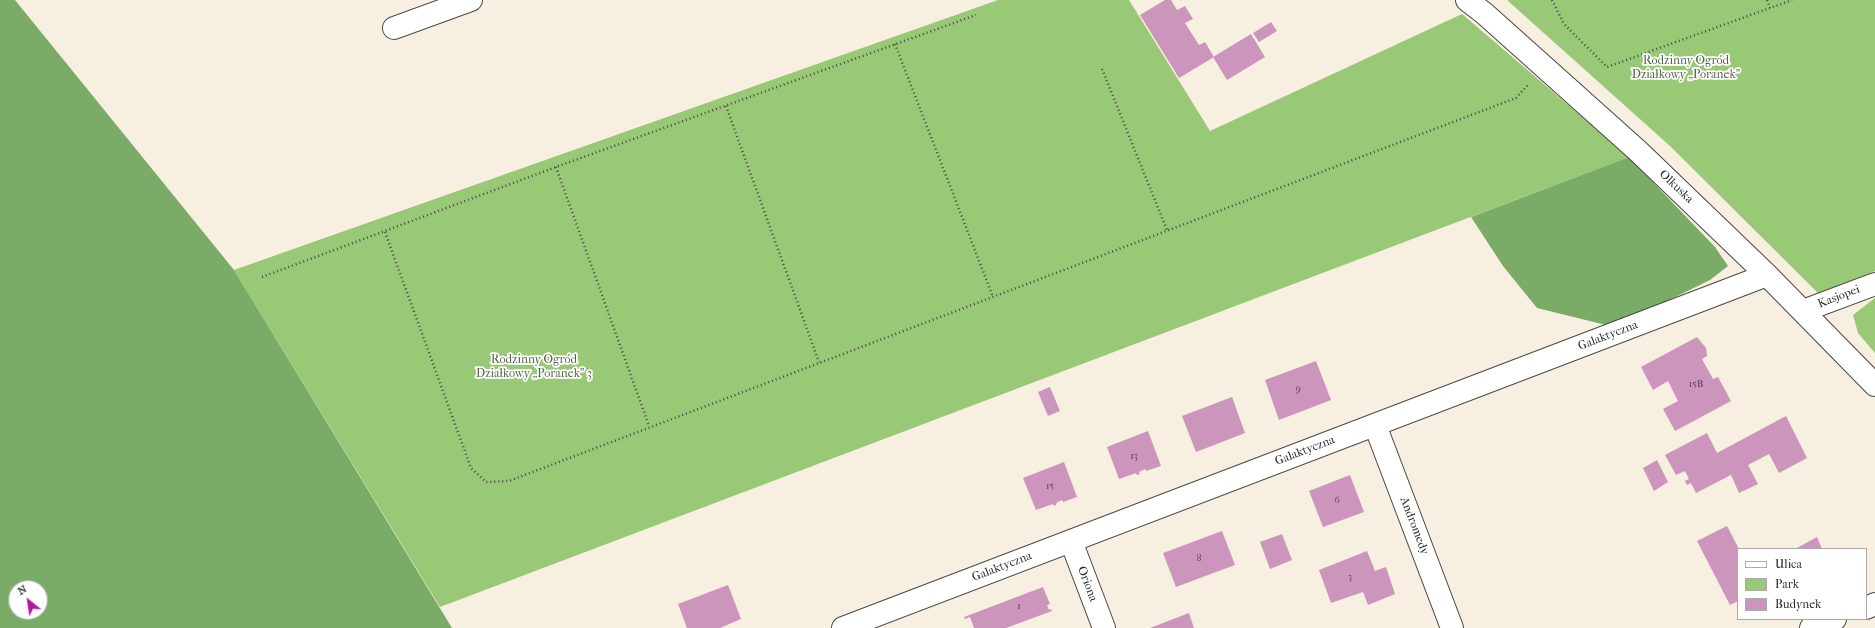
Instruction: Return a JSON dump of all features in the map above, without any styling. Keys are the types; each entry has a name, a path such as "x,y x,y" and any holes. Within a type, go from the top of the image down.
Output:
{"street":[{"path":"394,28 471,0"},
{"name":"Olkuska","path":"1467,0 1638,151 1767,275 1875,385"},
{"name":"Galaktyczna","path":"842,628 1767,275"},
{"name":"Kasjopei","path":"1803,311 1875,284"},
{"name":"Andromedy","path":"1375,425 1452,628"},
{"name":"Oriona","path":"1071,541 1104,628"},
{"path":"1811,628 1832,620"}],"path":[{"path":"1552,0 1564,24 1607,67 1792,0"},
{"path":"1767,0 1770,8"},
{"path":"262,277 556,167 976,15"},
{"path":"895,44 993,297"},
{"path":"385,232 471,468 486,482 509,481 1516,98 1544,67"},
{"path":"1102,69 1167,230"},
{"path":"726,106 819,362"},
{"path":"556,167 650,427"}],"green space":[{"path":"0,0 15,0 234,270 452,628 0,628"},
{"name":"Rodzinny Ogród Działkowy „Poranek” 3","path":"998,0 1129,0 1210,131 1462,14 1629,157 440,607 234,270"},
{"name":"Rodzinny Ogród Działkowy „Poranek”","path":"1507,0 1875,0 1875,271 1818,293 1670,146"},
{"path":"1629,157 1715,247 1728,266 1710,280 1614,327 1537,308 1503,266 1471,217"},
{"path":"1875,298 1875,353 1858,333 1853,315"}],"building":[{"path":"1165,0 1171,0 1177,10 1185,6 1193,19 1185,23 1199,45 1205,42 1214,57 1179,78 1140,15"},
{"path":"1271,22 1277,31 1259,42 1253,33"},
{"path":"1251,34 1265,57 1227,80 1213,57"},
{"path":"1697,337 1706,348 1707,356 1702,359 1713,379 1718,377 1731,401 1675,431 1663,409 1678,401 1668,381 1653,390 1641,367"},
{"path":"1316,361 1331,400 1279,420 1265,380"},
{"path":"1050,387 1060,411 1048,416 1038,392"},
{"path":"1232,397 1245,433 1196,452 1182,416"},
{"path":"1786,416 1807,458 1779,473 1769,454 1748,465 1758,484 1739,493 1731,475 1696,493 1691,483 1687,485 1685,481 1689,479 1685,471 1676,475 1665,455 1707,433 1717,453"},
{"path":"1148,431 1161,466 1146,471 1145,469 1139,472 1140,474 1137,475 1136,473 1119,479 1107,447"},
{"path":"1657,460 1668,482 1654,491 1643,468"},
{"path":"1064,462 1077,497 1063,502 1062,500 1054,506 1053,504 1036,510 1023,478"},
{"path":"1350,475 1364,512 1323,527 1309,491"},
{"path":"1727,526 1738,548 1737,548 1737,602 1730,605 1697,541"},
{"path":"1222,531 1235,565 1176,587 1163,553"},
{"path":"1282,534 1292,560 1270,569 1260,542"},
{"path":"1817,537 1822,548 1797,548"},
{"path":"1367,551 1375,571 1386,567 1395,594 1368,605 1363,592 1331,603 1319,570"},
{"path":"728,585 741,619 720,628 687,628 678,604"},
{"path":"1043,587 1050,604 1047,605 1049,610 1051,609 1052,611 1006,628 974,628 970,617 965,619 964,617"},
{"path":"1189,613 1194,628 1150,628"}]}
